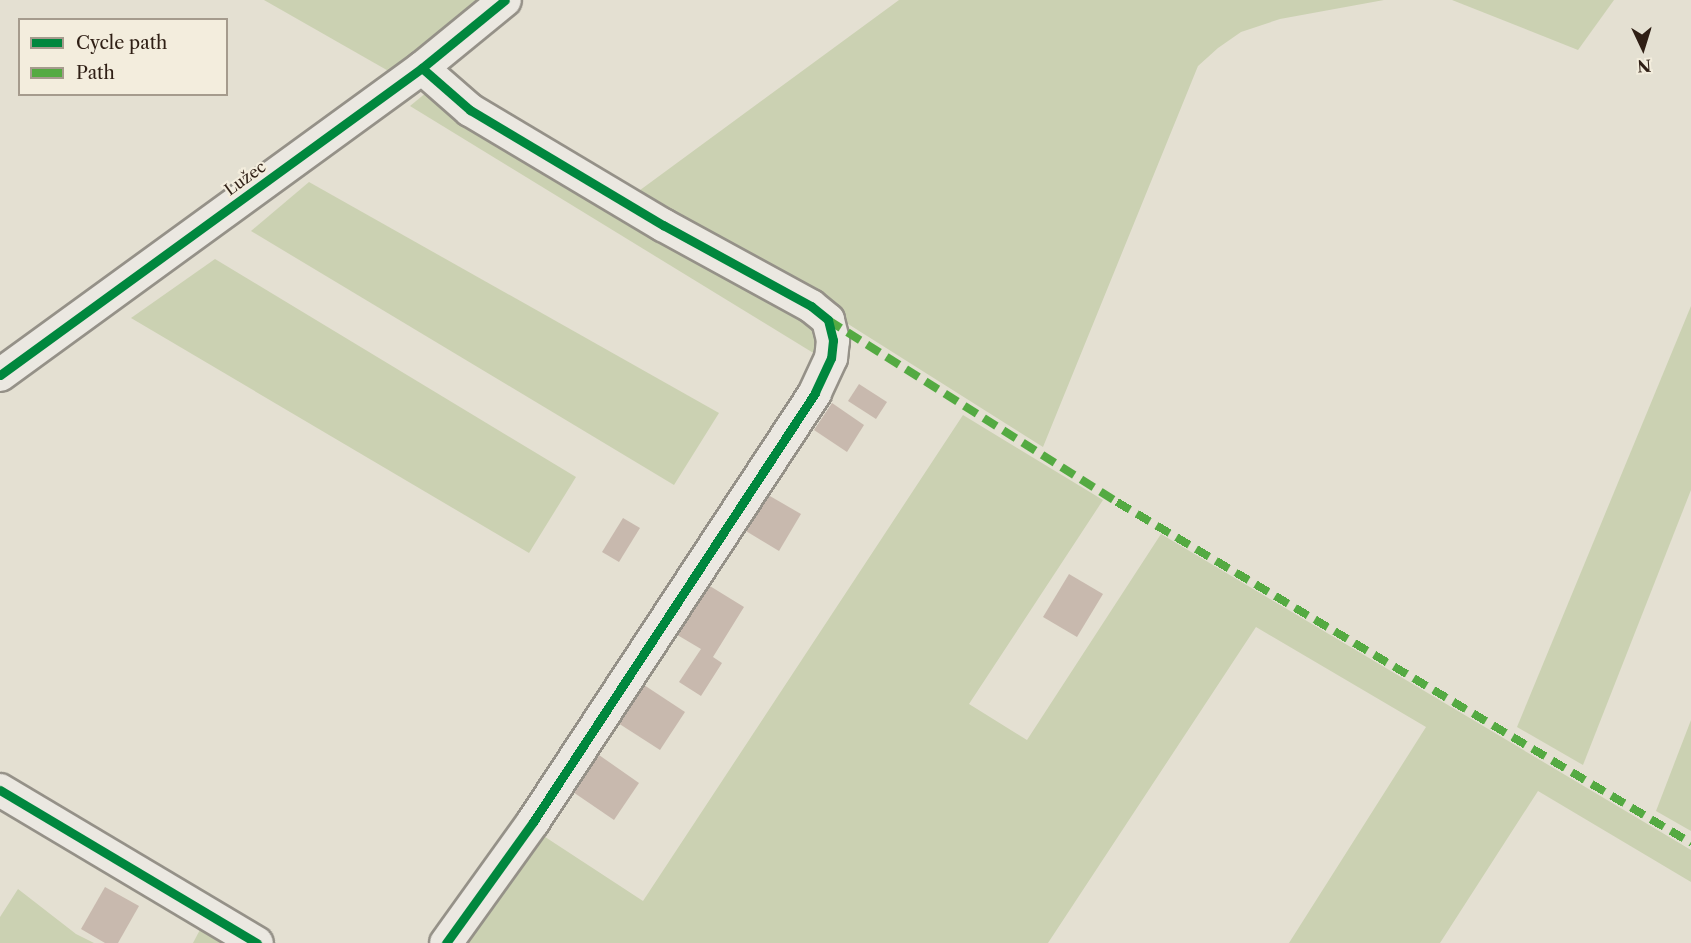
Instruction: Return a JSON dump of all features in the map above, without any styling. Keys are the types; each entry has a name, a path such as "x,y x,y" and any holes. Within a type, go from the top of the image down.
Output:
{"street":[{"name":"Lužec","path":"0,375 422,68 505,0"},
{"path":"422,68 470,111 663,225 811,306 828,320 833,340 831,358 815,393 533,822 446,943"},
{"path":"0,790 257,943"}],"green space":[{"path":"264,0 477,0 392,73"},
{"path":"899,0 1384,0 1280,19 1241,32 1198,66 1043,447 837,317 632,196"},
{"path":"1452,0 1614,0 1578,50"},
{"path":"427,92 825,332 815,354 410,106"},
{"path":"309,182 719,413 674,485 251,231"},
{"path":"215,259 576,477 529,553 131,318"},
{"path":"1691,306 1691,490 1583,765 1517,727"},
{"path":"963,415 1103,500 969,704 1027,740 1161,534 1691,850 1691,882 1538,791 1440,943 1289,943 1426,727 1256,627 1048,943 457,943 536,831 643,901"},
{"path":"1691,720 1691,831 1656,811"},
{"path":"18,889 76,934 94,943 0,943 0,917"},
{"path":"203,924 235,943 193,943"}],"building":[{"path":"859,384 887,402 876,419 848,401"},
{"path":"832,403 864,425 847,452 814,430"},
{"path":"763,492 801,514 779,551 741,528"},
{"path":"623,518 640,528 619,562 602,552"},
{"path":"1069,574 1103,594 1077,637 1043,617"},
{"path":"705,583 744,607 713,657 722,663 701,696 679,682 701,649 674,633"},
{"path":"644,685 685,712 660,750 618,723"},
{"path":"599,755 639,783 614,820 573,792"},
{"path":"105,887 139,906 118,943 105,943 81,929"}],"marked path":[{"path":"828,320 1117,502 1691,843"}],"cycle path":[{"path":"0,375 422,68 505,0"},
{"path":"422,68 470,110 663,225 811,306 828,320 833,340 831,358 815,393 533,822 446,943"},
{"path":"0,790 257,943"}]}
